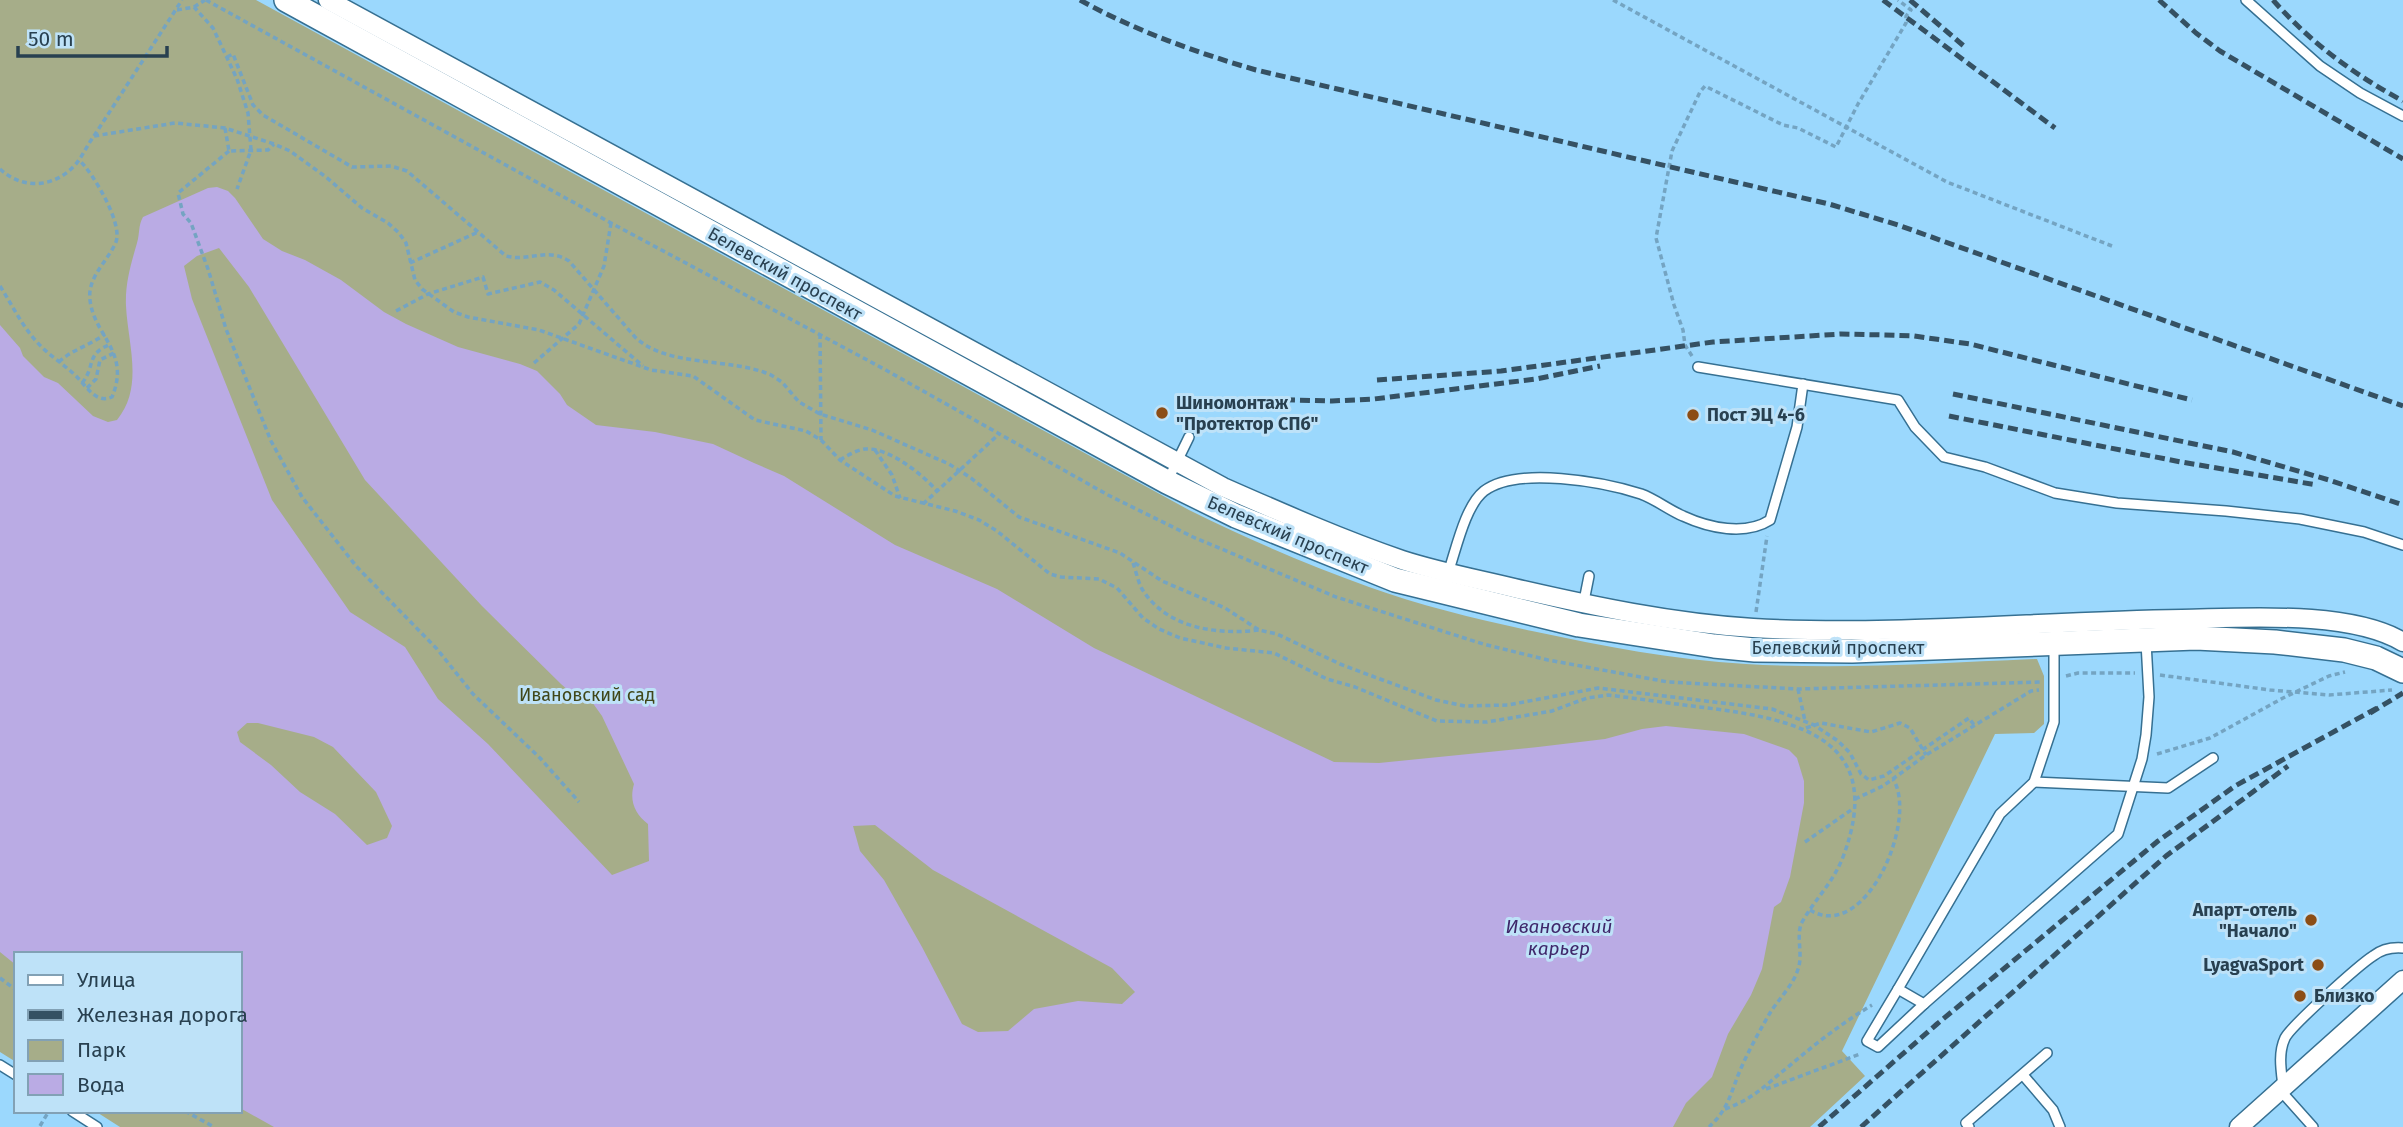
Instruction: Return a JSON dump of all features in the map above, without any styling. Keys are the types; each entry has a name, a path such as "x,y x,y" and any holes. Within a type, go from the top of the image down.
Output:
{"street":[{"name":"Белевский проспект","path":"286,0 1172,472"},
{"name":"Белевский проспект","path":"328,0 1172,472 1236,516 1395,580 1444,583 1714,646 1755,650 1852,651 2054,643 2252,618 2318,621 2361,627 2403,642"},
{"name":"Белевский проспект","path":"1581,615 1755,628 1851,631 2146,630 2222,640 2344,650 2375,658 2401,673"},
{"path":"2239,1127 2400,987"}],"lane":[{"path":"2246,0 2320,66 2360,93 2403,116"},
{"path":"1698,367 1898,400 1915,427 1944,457 1985,467 2055,493 2117,503 2300,519 2364,532 2403,545"},
{"path":"1444,583 1470,509 1485,491 1503,483 1546,477 1587,482 1642,494 1685,517 1738,531 1760,526 1769,520 1797,427 1803,384"},
{"path":"1172,472 1189,437"},
{"path":"1581,615 1589,576"},
{"path":"2054,643 2053,722 2034,782 2000,814 1867,1041 1878,1047 2118,834 2142,759 2149,697 2146,630"},
{"path":"2034,782 2168,788 2213,758"},
{"path":"2313,1127 2281,1089 2280,1059 2286,1036 2373,955 2391,947 2403,948"},
{"path":"1898,989 1924,1004"},
{"path":"1969,1127 1966,1123 2047,1053"},
{"path":"2024,1075 2053,1110 2060,1127"},
{"path":"75,1113 97,1127"}],"path":[{"path":"0,169 9,178 36,185 62,177 79,160 182,0"},
{"path":"177,10 194,7 205,0"},
{"path":"1613,0 1947,182 2112,246"},
{"path":"1698,367 1685,345 1656,238 1672,152 1700,92 1705,86 1783,125 1798,128 1836,146 1906,23 1906,16 1911,10 1898,0"},
{"path":"194,7 213,28 248,113 251,150 237,189"},
{"path":"227,57 233,54 253,105 263,115 352,167 402,168 509,257 548,253 563,257 647,347 667,354 765,373 782,382 799,402 821,414 872,430 960,470 1019,517 1120,553 1162,581 1225,608 1259,630 1288,639 1340,664 1448,704 1485,707 1508,705 1598,688 1772,709 1814,725 1844,746 1861,774 1869,780 1884,776 1969,718 1974,725"},
{"path":"94,136 175,123 225,128 274,144 289,151 326,177 362,208 388,223 406,243 415,280 428,294 454,312 565,338 651,370 693,376 755,420 806,431 821,440 840,460 880,488 900,498 955,511 979,520 997,531 1050,574 1099,579 1117,588 1143,618 1158,629 1204,644 1274,653 1327,679 1355,687 1437,721 1487,722 1552,711 1587,698 1608,695 1756,714 1805,729 1837,750 1848,765 1855,799 1849,835 1840,864 1799,932 1801,957 1797,974 1741,1067 1731,1100 1709,1127"},
{"path":"225,128 229,151"},
{"path":"274,144 268,150 229,151 178,193 183,214 191,223 208,269 226,329 271,441 302,498 356,566 437,649 473,694 540,758 579,802"},
{"path":"0,286 26,329 59,362 100,398 112,397 116,369 114,353 95,319 89,296 97,272 115,244 117,232 110,209 86,166 79,160"},
{"path":"534,363 574,330 584,315 604,266 611,223"},
{"path":"410,263 478,232"},
{"path":"396,311 428,294 483,277 488,294 540,282 554,290 641,365 651,370"},
{"path":"59,362 104,334"},
{"path":"820,334 821,440"},
{"path":"82,383 87,377 92,356 99,349 111,344"},
{"path":"86,388 96,379 100,360 114,353"},
{"path":"923,504 999,433"},
{"path":"840,460 864,449 875,450 921,474 937,491"},
{"path":"875,450 892,475 900,498"},
{"path":"1755,628 1769,520"},
{"path":"1133,561 1141,587 1150,599 1165,612 1186,624 1205,631 1236,633 1259,630"},
{"path":"2142,759 2210,738 2295,692 2329,676 2348,671"},
{"path":"1855,799 1893,779 1926,755 2031,691 2053,685 2078,673 2148,674 2329,695 2401,673"},
{"path":"1798,689 1805,729"},
{"path":"1805,729 1821,723 1871,732 1900,723 1910,728 1926,755"},
{"path":"1810,910 1826,916 1847,911 1857,905 1879,880 1895,839 1900,815 1897,785 1893,779"},
{"path":"1805,842 1854,808"},
{"path":"1724,1109 1741,1103 1764,1089 1842,1023 1898,989"},
{"path":"1764,1089 1878,1047"},
{"path":"188,1113 214,1127"},
{"path":"197,1127 198,1119"}],"green space":[{"name":"Ивановский карьер","path":"0,0 256,0 1189,510 1323,570 1389,594 1470,617 1665,656 1746,664 1819,666 2037,659 2044,676 2044,724 2034,733 1995,734 1842,1051 1865,1076 1810,1127 120,1127 98,1113 242,1113 242,952 14,952 14,1061 0,1052"}],"water":[{"name":"Ивановский карьер","path":"217,187 228,191 263,239 341,280 384,312 406,324 458,347 537,371 567,405 596,425 655,432 713,444 784,476 895,545 997,589 1094,648 1334,762 1379,763 1538,747 1605,739 1666,726 1744,734 1789,750 1797,758 1804,781 1804,803 1790,877 1781,902 1774,907 1762,969 1751,995 1728,1034 1712,1077 1686,1103 1673,1127 274,1127 242,1109 242,952 14,952 14,963 0,952 0,325 20,348 23,356 44,377 58,383 93,416 108,422 117,420 130,394 132,380 126,298 143,217 208,188","holes":["219,248 249,287 365,480 482,606 561,684 577,698 592,702 602,716 634,784 634,807 648,824 649,861 612,875 488,744 438,699 405,647 350,612 272,500 192,299 184,266 197,256","247,723 258,723 314,737 333,747 376,792 392,826 387,838 367,845 335,814 300,792 271,765 240,742 237,732","875,825 933,870 1112,968 1135,992 1122,1004 1078,1001 1034,1009 1008,1031 978,1032 962,1024 884,880 860,851 853,826"]}],"railway":[{"path":"1080,0 1166,40 1256,70 1829,204 1898,225 2403,406"},
{"path":"1883,0 2055,128"},
{"path":"1910,0 1965,47"},
{"path":"2159,0 2220,51 2403,159"},
{"path":"2273,0 2302,30 2333,56 2403,101"},
{"path":"1377,380 1501,371 1713,342 1841,334 1885,335 1970,344 2192,400"},
{"path":"1255,399 1374,399 1536,379 1600,366"},
{"path":"1953,394 2233,452 2403,505"},
{"path":"1949,416 2181,462 2317,485"},
{"path":"2370,713 2403,693"},
{"path":"1819,1127 1937,1024 2158,841 2235,786 2377,708"},
{"path":"1861,1127 2166,856 2288,766"}],"place":[{"name":"Шиномонтаж \"Протектор СПб\"","path":"1162,413"},
{"name":"Пост ЭЦ 4-6","path":"1693,415"},
{"name":"Апарт-отель \"Начало\"","path":"2311,920"},
{"name":"LyagvaSport","path":"2318,965"},
{"name":"Близко","path":"2300,996"}],"park label":[{"name":"Ивановский сад","path":"587,695"}]}
